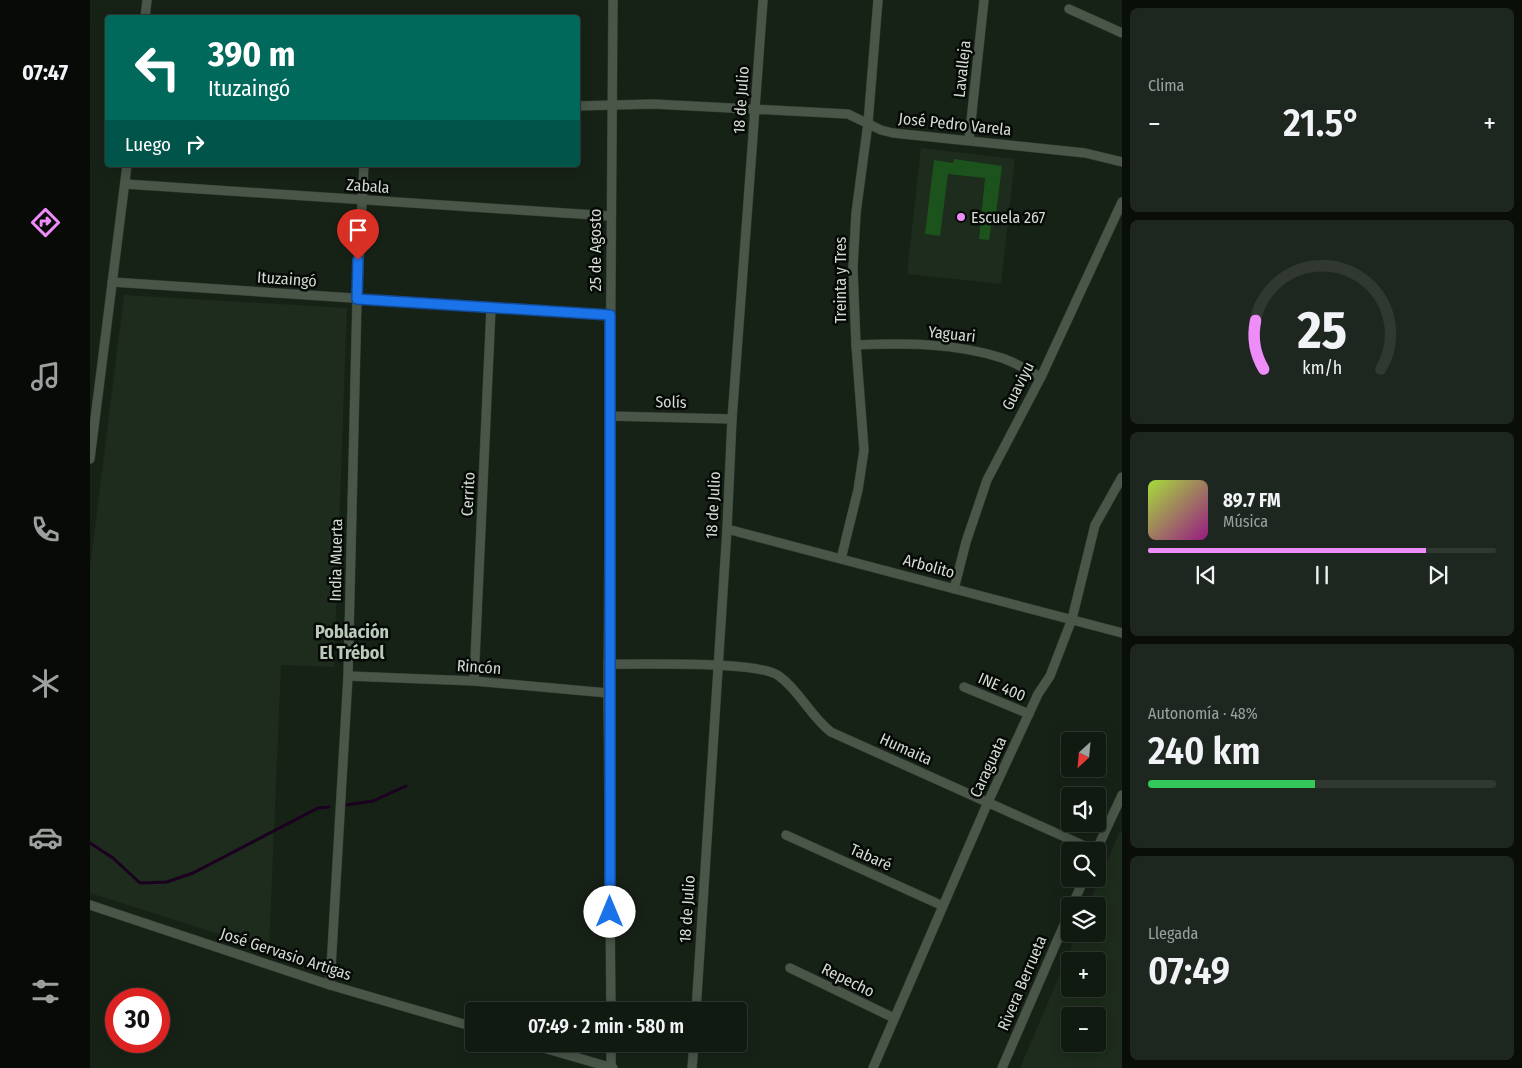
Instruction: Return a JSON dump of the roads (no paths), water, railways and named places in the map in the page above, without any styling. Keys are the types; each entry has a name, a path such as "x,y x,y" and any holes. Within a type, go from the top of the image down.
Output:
{"street":[{"path":"145,15 147,0"},
{"name":"25 de Agosto","path":"611,1002 608,664 613,0"},
{"name":"18 de Julio","path":"697,1002 727,529 732,419 763,0"},
{"name":"Treinta y Tres","path":"841,559 858,490 864,450 856,345 853,268 856,213 868,122 878,0"},
{"name":"Lavalleja","path":"969,140 984,0"},
{"path":"1069,9 1122,33"},
{"name":"José Pedro Varela","path":"580,106 653,104 756,107 848,114 868,122 881,130 893,133 1085,153 1122,162"},
{"path":"90,459 127,167"},
{"name":"India Muerta","path":"330,985 348,676 357,299 364,167"},
{"name":"Zabala","path":"125,184 610,216"},
{"name":"Guaviyu","path":"954,588 968,533 987,480 1040,377 1122,202"},
{"name":"Ituzaingó","path":"112,282 610,315"},
{"name":"Cerrito","path":"474,681 491,308"},
{"name":"Yaguari","path":"856,345 895,344 960,349 1004,358 1040,377"},
{"name":"Solís","path":"610,416 732,419"},
{"name":"Caraguata","path":"873,1068 988,802 1029,714 1050,676 1072,620 1095,525 1122,477"},
{"name":"Arbolito","path":"727,529 1122,633"},
{"path":"608,664 717,665"},
{"name":"Humaita","path":"717,665 764,669 778,675 819,723 831,732 1076,842"},
{"name":"Rincón","path":"348,676 474,681 608,694"},
{"name":"INE 400","path":"964,687 1029,714"},
{"path":"1100,842 1122,795"},
{"name":"Tabaré","path":"786,835 943,906"},
{"name":"José Gervasio Artigas","path":"90,905 330,985 465,1024"},
{"name":"Rivera Berrueta","path":"1002,1068 1061,932"},
{"name":"Repecho","path":"790,968 894,1018"},
{"path":"557,1052 612,1068 611,1052"},
{"path":"692,1068 693,1052"}],"waterway":[{"path":"346,805 373,801 406,786"},
{"path":"90,843 113,858 140,883 167,882 193,873 318,808 329,807"}],"place":[{"name":"Escuela 267","path":"961,217"}],"district":[{"name":"Población El Trébol","path":"352,642"}]}
